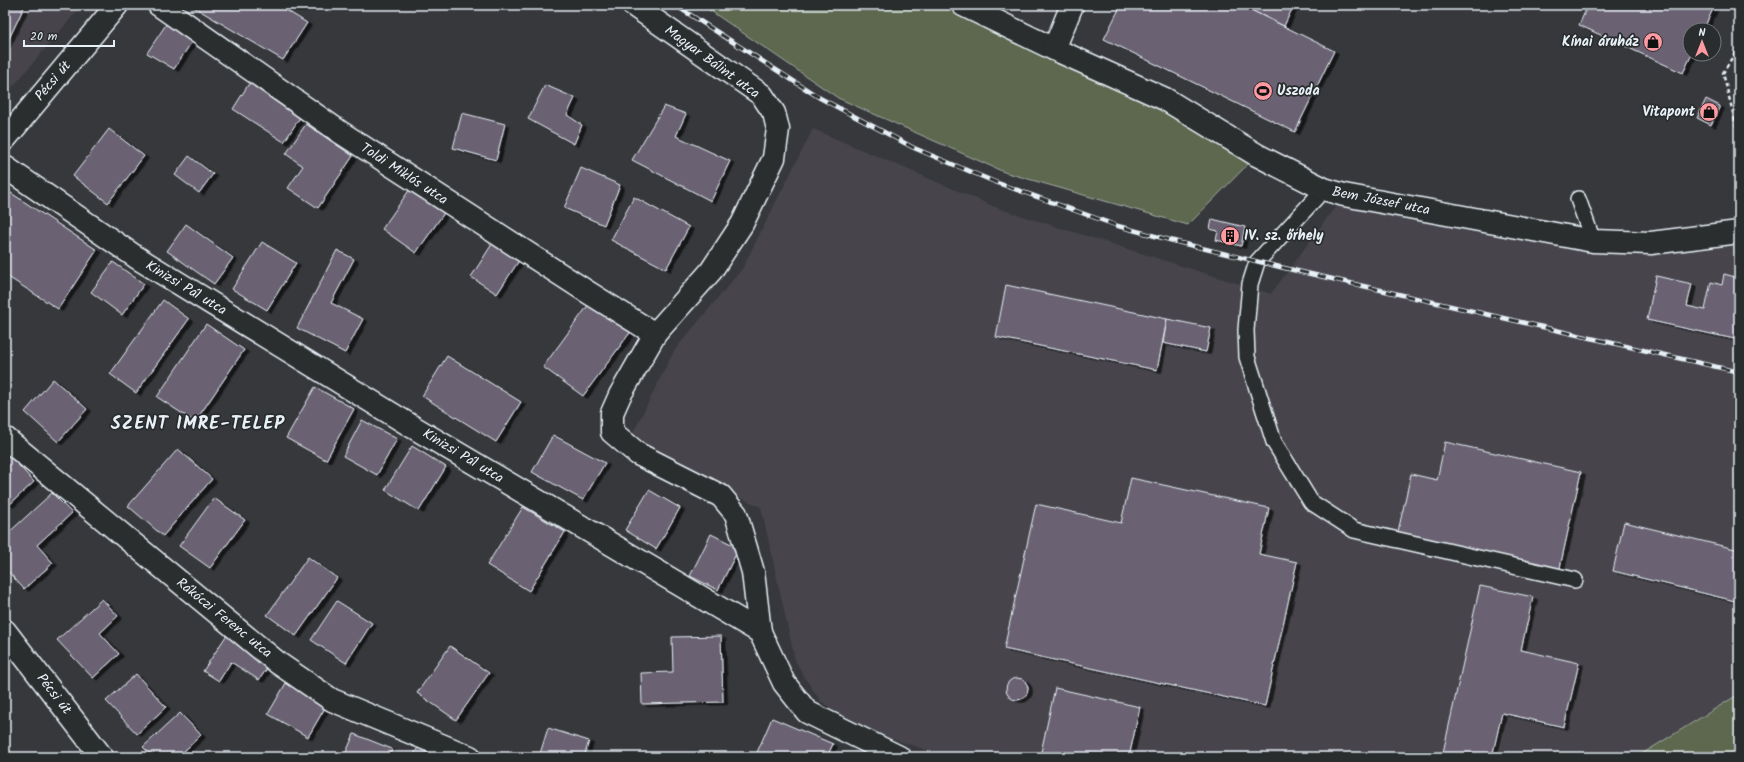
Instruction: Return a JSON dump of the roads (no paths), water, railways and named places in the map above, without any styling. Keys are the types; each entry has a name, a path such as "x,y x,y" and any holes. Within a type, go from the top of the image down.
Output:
{"street":[{"name":"Pécsi út","path":"5,139 117,5"},
{"name":"Toldi Miklós utca","path":"159,5 340,132 586,292 655,334"},
{"name":"Magyar Bálint utca","path":"633,5 762,96 774,113 778,130 774,158 742,224 711,271 655,334 620,395 612,413 612,432 638,454 721,496 736,514 753,572 760,632"},
{"name":"Bem József utca","path":"963,5 1165,99 1257,156 1324,190 1344,196 1593,242 1652,243 1739,232"},
{"path":"1054,48 1072,5"},
{"name":"Kinizsi Pál utca","path":"5,167 136,258 413,427 760,632"},
{"name":"Rákóczi Ferenc utca","path":"5,438 278,663 332,700 470,757"},
{"name":"Pécsi út","path":"5,631 102,757"},
{"path":"760,632 784,683 807,712 899,757"}],"lane":[{"path":"1324,190 1257,262 1250,284 1246,330 1247,357 1274,442 1310,502 1354,530 1575,580"},
{"path":"1578,200 1593,242"}],"railway":[{"path":"675,5 820,98 914,148 995,182 1118,226 1280,267 1739,372"}],"place":[{"name":"Kínai áruház","path":"1653,42"},
{"name":"Uszoda","path":"1263,91"},
{"name":"Vitapont","path":"1709,112"},
{"name":"IV. sz. őrhely","path":"1230,236"}],"district":[{"name":"SZENT IMRE-TELEP","path":"198,424"}]}
